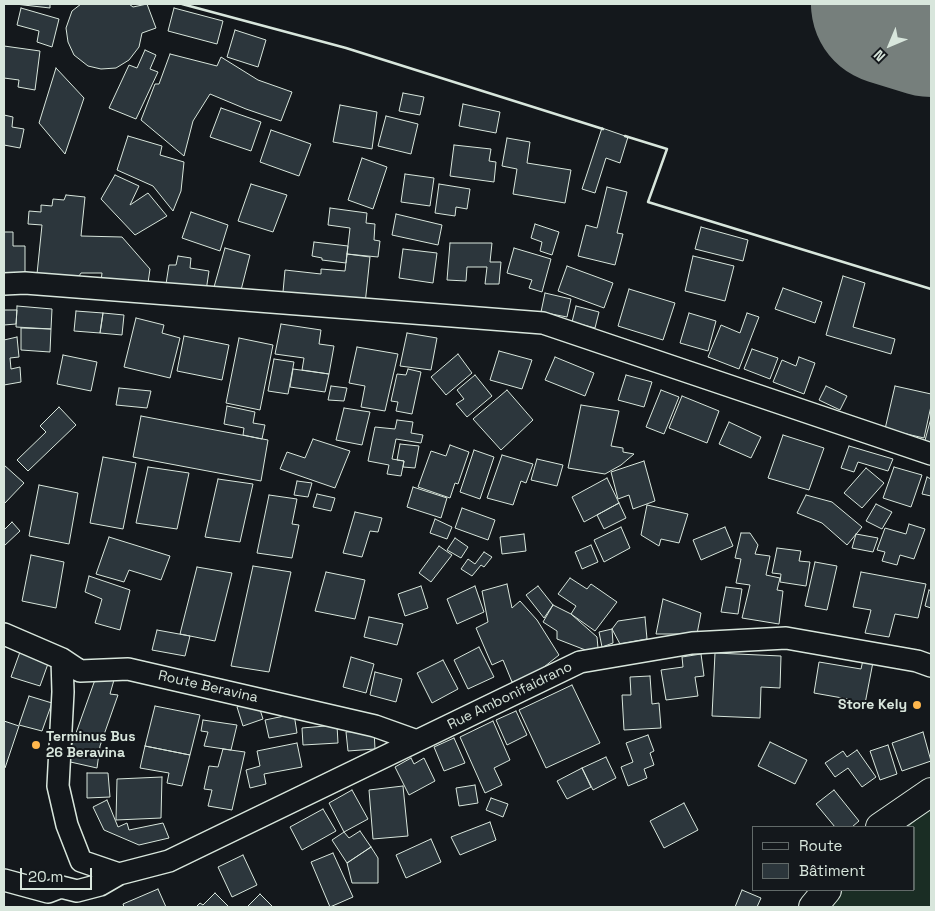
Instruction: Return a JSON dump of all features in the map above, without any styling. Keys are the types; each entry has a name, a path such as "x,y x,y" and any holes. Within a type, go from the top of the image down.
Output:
{"street":[{"path":"4,284 24,283 543,323 931,454"},
{"name":"Route Beravina","path":"4,634 62,659 80,671 128,669 374,726 417,741"},
{"name":"Rue Ambonifaidrano","path":"4,880 48,892 62,887 77,891 100,885 119,874 169,861 580,662 692,643 786,638 917,661 931,666"},
{"path":"62,659 63,692 58,786 66,825 81,861 119,874"},
{"path":"881,826 931,792"},
{"path":"813,907 826,891"}],"green space":[{"path":"931,808 931,907 829,907 840,891 915,891 915,826 908,826"}],"building":[{"path":"15,4 50,4 50,8"},
{"path":"81,4 129,4 133,7 147,4 156,28 142,33 139,47 129,60 116,68 101,69 88,66 74,55 68,42 66,28 72,11"},
{"path":"21,8 59,19 52,47 37,42 39,31 17,25"},
{"path":"174,8 223,21 217,44 168,31"},
{"path":"235,30 266,40 258,67 227,57"},
{"path":"4,46 40,51 35,90 18,87 19,80 4,78"},
{"path":"145,50 156,55 150,69 158,72 136,119 109,108 129,65 137,68"},
{"path":"170,54 217,66 221,57 258,80 292,92 281,121 210,94 193,121 184,156 141,120 155,84 159,84"},
{"path":"56,68 84,98 65,154 39,123"},
{"path":"403,93 424,97 420,115 399,111"},
{"path":"463,104 500,112 496,133 459,126"},
{"path":"340,105 377,112 372,149 333,142"},
{"path":"221,108 261,122 251,151 210,137"},
{"path":"4,115 13,117 12,127 24,129 20,148 4,145"},
{"path":"386,116 418,124 411,154 378,146"},
{"path":"602,128 628,137 620,163 606,158 595,193 582,189"},
{"path":"271,130 311,144 299,176 260,162"},
{"path":"128,136 162,146 160,155 184,162 181,191 173,211 153,186 117,170"},
{"path":"507,138 530,142 527,163 571,170 565,203 513,194 517,169 502,166"},
{"path":"454,145 491,149 489,161 496,162 494,182 450,176"},
{"path":"362,158 387,167 373,209 348,200"},
{"path":"405,174 434,178 430,206 401,202"},
{"path":"115,175 139,186 130,205 148,193 167,216 135,235 101,199"},
{"path":"251,184 287,195 273,232 238,221"},
{"path":"439,184 470,189 467,209 456,207 455,216 435,213"},
{"path":"607,187 627,192 617,233 623,234 615,265 578,256 586,225 597,228"},
{"path":"66,195 85,197 81,236 122,237 150,269 148,283 101,281 102,273 81,273 79,276 37,274 42,225 28,224 29,211 41,212 41,205 52,206 53,199 64,200"},
{"path":"330,208 367,213 366,223 375,224 374,240 380,241 378,257 347,254 350,228 328,225"},
{"path":"191,212 228,225 220,251 182,238"},
{"path":"396,214 442,225 438,245 392,235"},
{"path":"535,224 559,232 552,255 540,251 542,242 531,238"},
{"path":"701,227 748,240 743,261 695,249"},
{"path":"4,232 13,232 13,246 25,246 25,276 4,275"},
{"path":"314,242 348,246 346,263 322,260 322,258 312,256"},
{"path":"450,243 492,243 490,262 501,262 499,284 485,284 487,267 467,267 466,281 447,280"},
{"path":"225,248 250,255 240,294 214,287"},
{"path":"514,248 551,259 542,292 529,288 532,280 507,273"},
{"path":"403,249 437,253 433,283 399,278"},
{"path":"347,254 370,257 365,304 283,292 285,270 321,274 321,269 345,271"},
{"path":"178,256 191,258 190,268 209,271 206,291 166,284 169,265 176,265"},
{"path":"693,256 734,266 725,301 685,291"},
{"path":"567,266 613,283 604,308 558,291"},
{"path":"843,276 865,283 853,327 895,339 891,354 826,335"},
{"path":"783,288 822,302 815,323 775,309"},
{"path":"629,289 675,303 663,340 618,326"},
{"path":"545,293 571,299 567,317 541,312"},
{"path":"17,306 52,309 51,329 16,327"},
{"path":"576,306 599,312 595,328 572,322"},
{"path":"4,310 17,310 16,324 4,325"},
{"path":"76,311 103,313 100,333 74,331"},
{"path":"103,313 124,315 122,335 100,333"},
{"path":"689,313 716,321 708,351 680,343"},
{"path":"747,313 759,317 739,369 708,357 721,325 740,333"},
{"path":"136,318 164,325 162,333 180,338 170,378 124,367"},
{"path":"281,324 321,330 319,344 334,346 329,374 302,370 304,358 275,354"},
{"path":"21,328 51,329 50,352 21,350"},
{"path":"407,333 437,338 431,370 400,366"},
{"path":"184,336 229,345 222,380 177,371"},
{"path":"17,337 19,357 10,358 11,369 20,367 21,382 4,385 4,340"},
{"path":"239,338 273,345 260,410 226,403"},
{"path":"357,347 398,354 385,411 361,407 365,386 349,383"},
{"path":"752,349 778,358 770,379 744,369"},
{"path":"499,351 532,360 522,389 490,380"},
{"path":"458,354 472,373 446,395 431,377"},
{"path":"63,355 97,362 91,391 57,384"},
{"path":"555,357 594,373 585,396 545,380"},
{"path":"799,357 815,363 804,394 773,382 782,360 796,366"},
{"path":"274,359 294,362 288,394 268,391"},
{"path":"293,369 329,374 325,392 290,387"},
{"path":"408,369 421,372 412,414 396,411 398,402 391,401 397,374 406,375"},
{"path":"475,375 492,396 467,417 456,404 464,399 457,390"},
{"path":"626,375 652,382 644,407 618,400"},
{"path":"331,386 347,388 344,401 328,400"},
{"path":"826,386 847,396 840,410 819,400"},
{"path":"895,386 931,394 931,406 924,438 885,429"},
{"path":"119,388 151,391 147,408 116,405"},
{"path":"507,390 533,420 501,450 473,419"},
{"path":"661,390 679,397 664,434 646,427"},
{"path":"682,396 719,411 707,443 669,428"},
{"path":"581,405 619,411 611,446 623,448 623,452 634,454 621,465 605,474 568,468"},
{"path":"227,406 255,412 253,423 265,425 262,439 243,435 244,428 224,424"},
{"path":"59,407 76,425 28,471 17,460 46,432 40,426"},
{"path":"344,408 370,412 362,445 336,440"},
{"path":"141,416 268,440 261,481 133,457"},
{"path":"931,418 931,446 924,444"},
{"path":"397,420 413,422 411,433 423,435 421,443 396,439 392,459 404,461 401,476 387,474 389,465 368,461 375,427 395,429"},
{"path":"729,422 761,437 751,458 719,444"},
{"path":"783,435 824,448 809,490 768,478"},
{"path":"313,439 350,451 335,488 280,469 287,452 305,458"},
{"path":"400,444 419,446 415,468 403,467 404,461 397,460"},
{"path":"450,445 469,452 458,484 455,483 450,498 418,487 431,451 446,456"},
{"path":"849,446 893,459 888,471 858,462 854,472 841,468"},
{"path":"474,450 494,457 480,499 460,492"},
{"path":"502,455 533,464 526,483 521,481 513,505 487,498"},
{"path":"103,457 136,463 123,529 90,523"},
{"path":"537,459 563,465 557,486 531,480"},
{"path":"644,461 655,501 633,509 629,495 618,499 611,472"},
{"path":"4,465 24,483 4,504"},
{"path":"148,467 189,473 177,529 136,523"},
{"path":"894,467 922,475 911,507 883,498"},
{"path":"866,468 884,483 862,508 844,493"},
{"path":"927,477 931,479 931,496 922,494"},
{"path":"607,478 619,503 584,522 572,497"},
{"path":"218,479 253,484 240,542 205,537"},
{"path":"297,481 312,483 308,497 294,495"},
{"path":"39,485 78,493 69,544 29,536"},
{"path":"413,487 447,498 441,518 407,507"},
{"path":"317,494 335,498 331,511 313,507"},
{"path":"269,495 297,499 292,524 299,525 292,558 257,553"},
{"path":"806,495 832,502 862,527 847,545 822,523 797,513"},
{"path":"619,503 626,518 604,529 597,515"},
{"path":"876,504 892,512 882,529 866,521"},
{"path":"647,505 688,514 679,543 661,539 659,546 641,535"},
{"path":"462,508 495,520 488,540 455,528"},
{"path":"355,512 382,518 378,532 370,531 362,557 343,553"},
{"path":"435,519 452,527 447,539 430,533"},
{"path":"12,522 20,531 4,546 4,530"},
{"path":"909,524 925,529 914,559 900,555 897,565 882,561 885,552 877,550 885,528 906,534"},
{"path":"621,527 630,548 604,562 594,540"},
{"path":"725,527 733,546 701,560 693,540"},
{"path":"741,533 750,533 758,545 755,554 770,556 766,575 780,578 777,590 783,591 779,624 742,618 750,585 736,583 741,559 735,558"},
{"path":"524,534 526,551 502,554 500,537"},
{"path":"856,534 878,538 873,552 852,548"},
{"path":"109,537 170,556 161,580 129,570 124,582 96,574"},
{"path":"455,538 468,547 461,558 447,550"},
{"path":"591,545 598,562 582,569 575,552"},
{"path":"439,546 452,555 431,582 419,573"},
{"path":"777,548 801,551 799,561 810,562 806,586 780,582 781,574 772,573"},
{"path":"484,552 492,557 484,567 481,565 472,576 461,569 468,559 475,564"},
{"path":"31,555 64,562 56,608 22,601"},
{"path":"815,562 837,566 827,610 805,606"},
{"path":"253,566 291,572 269,672 231,666"},
{"path":"197,567 232,573 215,641 180,634"},
{"path":"326,572 365,580 355,619 315,611"},
{"path":"861,572 926,584 918,618 895,614 889,637 865,633 871,610 853,607"},
{"path":"89,576 130,590 120,630 95,623 102,599 85,592"},
{"path":"570,578 587,589 591,584 617,602 595,631 571,614 576,606 558,594"},
{"path":"507,584 512,608 520,601 537,620 559,655 534,675 512,682 503,660 492,665 476,628 488,622 482,591"},
{"path":"421,586 428,608 405,616 398,594"},
{"path":"475,586 484,612 457,624 447,599"},
{"path":"538,586 553,605 544,618 526,595"},
{"path":"726,587 742,589 738,614 721,612"},
{"path":"929,590 931,591 931,608 925,606"},
{"path":"663,599 701,613 697,634 656,634"},
{"path":"553,605 571,614 597,637 598,648 588,651 557,639 557,631 543,622"},
{"path":"369,617 403,624 397,645 364,637"},
{"path":"645,617 647,639 620,644 612,629 618,621"},
{"path":"612,629 613,643 602,647 599,632"},
{"path":"157,630 190,636 185,656 152,650"},
{"path":"479,647 494,677 468,689 454,660"},
{"path":"20,652 49,661 40,686 11,677"},
{"path":"715,653 781,656 780,688 761,687 760,718 712,716"},
{"path":"701,654 704,676 695,677 698,696 666,700 661,670 683,667 682,657"},
{"path":"351,657 374,664 366,693 343,687"},
{"path":"443,660 458,689 432,703 417,673"},
{"path":"863,660 873,662 864,709 847,706 848,699 814,693 819,662 861,669"},
{"path":"375,672 402,679 396,702 370,695"},
{"path":"650,676 652,704 659,703 661,728 624,730 622,695 631,695 630,677"},
{"path":"96,677 114,680 110,694 118,695 100,746 97,768 66,761"},
{"path":"572,685 600,743 546,768 519,710"},
{"path":"29,696 52,703 42,731 19,725"},
{"path":"257,700 263,719 243,726 237,707"},
{"path":"155,706 200,715 190,755 145,746"},
{"path":"516,711 527,735 507,745 496,720"},
{"path":"294,714 297,733 269,738 265,720"},
{"path":"203,720 237,725 231,750 204,746 208,732 201,731"},
{"path":"4,721 19,726 5,768 4,767"},
{"path":"493,721 510,760 494,768 502,785 485,793 460,737"},
{"path":"337,725 338,743 303,745 302,728"},
{"path":"374,730 375,749 348,751 346,732"},
{"path":"923,732 931,761 902,771 892,743"},
{"path":"648,735 654,751 650,753 654,765 644,769 647,778 628,786 621,767 633,762 626,743"},
{"path":"454,738 465,763 444,771 434,747"},
{"path":"770,742 807,760 795,784 758,766"},
{"path":"297,743 302,767 264,774 266,784 250,788 246,770 260,766 257,751"},
{"path":"888,745 897,774 880,780 870,751"},
{"path":"145,746 190,755 182,786 167,783 169,773 140,768"},
{"path":"223,749 245,752 232,810 208,806 212,790 204,789 209,766 218,767"},
{"path":"857,750 876,777 862,787 848,768 835,777 825,763 843,751 847,757"},
{"path":"606,757 616,778 593,790 582,768"},
{"path":"411,758 414,764 424,758 435,781 409,795 395,767"},
{"path":"582,768 591,787 567,799 557,781"},
{"path":"87,773 108,773 110,797 87,798"},
{"path":"162,777 161,818 116,820 117,779"},
{"path":"475,785 478,803 459,806 456,788"},
{"path":"403,786 408,836 373,839 369,790"},
{"path":"352,790 368,819 344,832 329,803"},
{"path":"834,790 859,821 853,826 834,826 816,804"},
{"path":"491,798 508,804 503,817 486,810"},
{"path":"107,800 118,827 127,823 129,830 163,823 169,838 139,845 104,830 93,807"},
{"path":"684,803 698,830 664,848 650,821"},
{"path":"323,809 336,831 302,850 290,827"},
{"path":"490,822 496,840 460,855 451,837"},
{"path":"360,831 371,847 347,863 332,840 344,832 349,838"},
{"path":"431,839 441,862 406,878 396,855"},
{"path":"371,847 378,858 378,883 352,883 347,863"},
{"path":"333,853 353,897 330,907 311,862"},
{"path":"243,855 257,885 232,897 218,867"},
{"path":"158,889 166,907 124,907 123,904"},
{"path":"742,890 761,898 757,907 735,907"},
{"path":"215,893 229,907 196,907 200,903 203,905"},
{"path":"260,894 273,907 247,907"}],"runway":[{"path":"892,4 931,16"}],"wall":[{"path":"182,4 346,48 603,129"},
{"path":"625,136 667,149 648,202 931,289"}],"place":[{"name":"Store Kely","path":"917,705"},
{"name":"Terminus Bus 26 Beravina","path":"36,745"}]}
